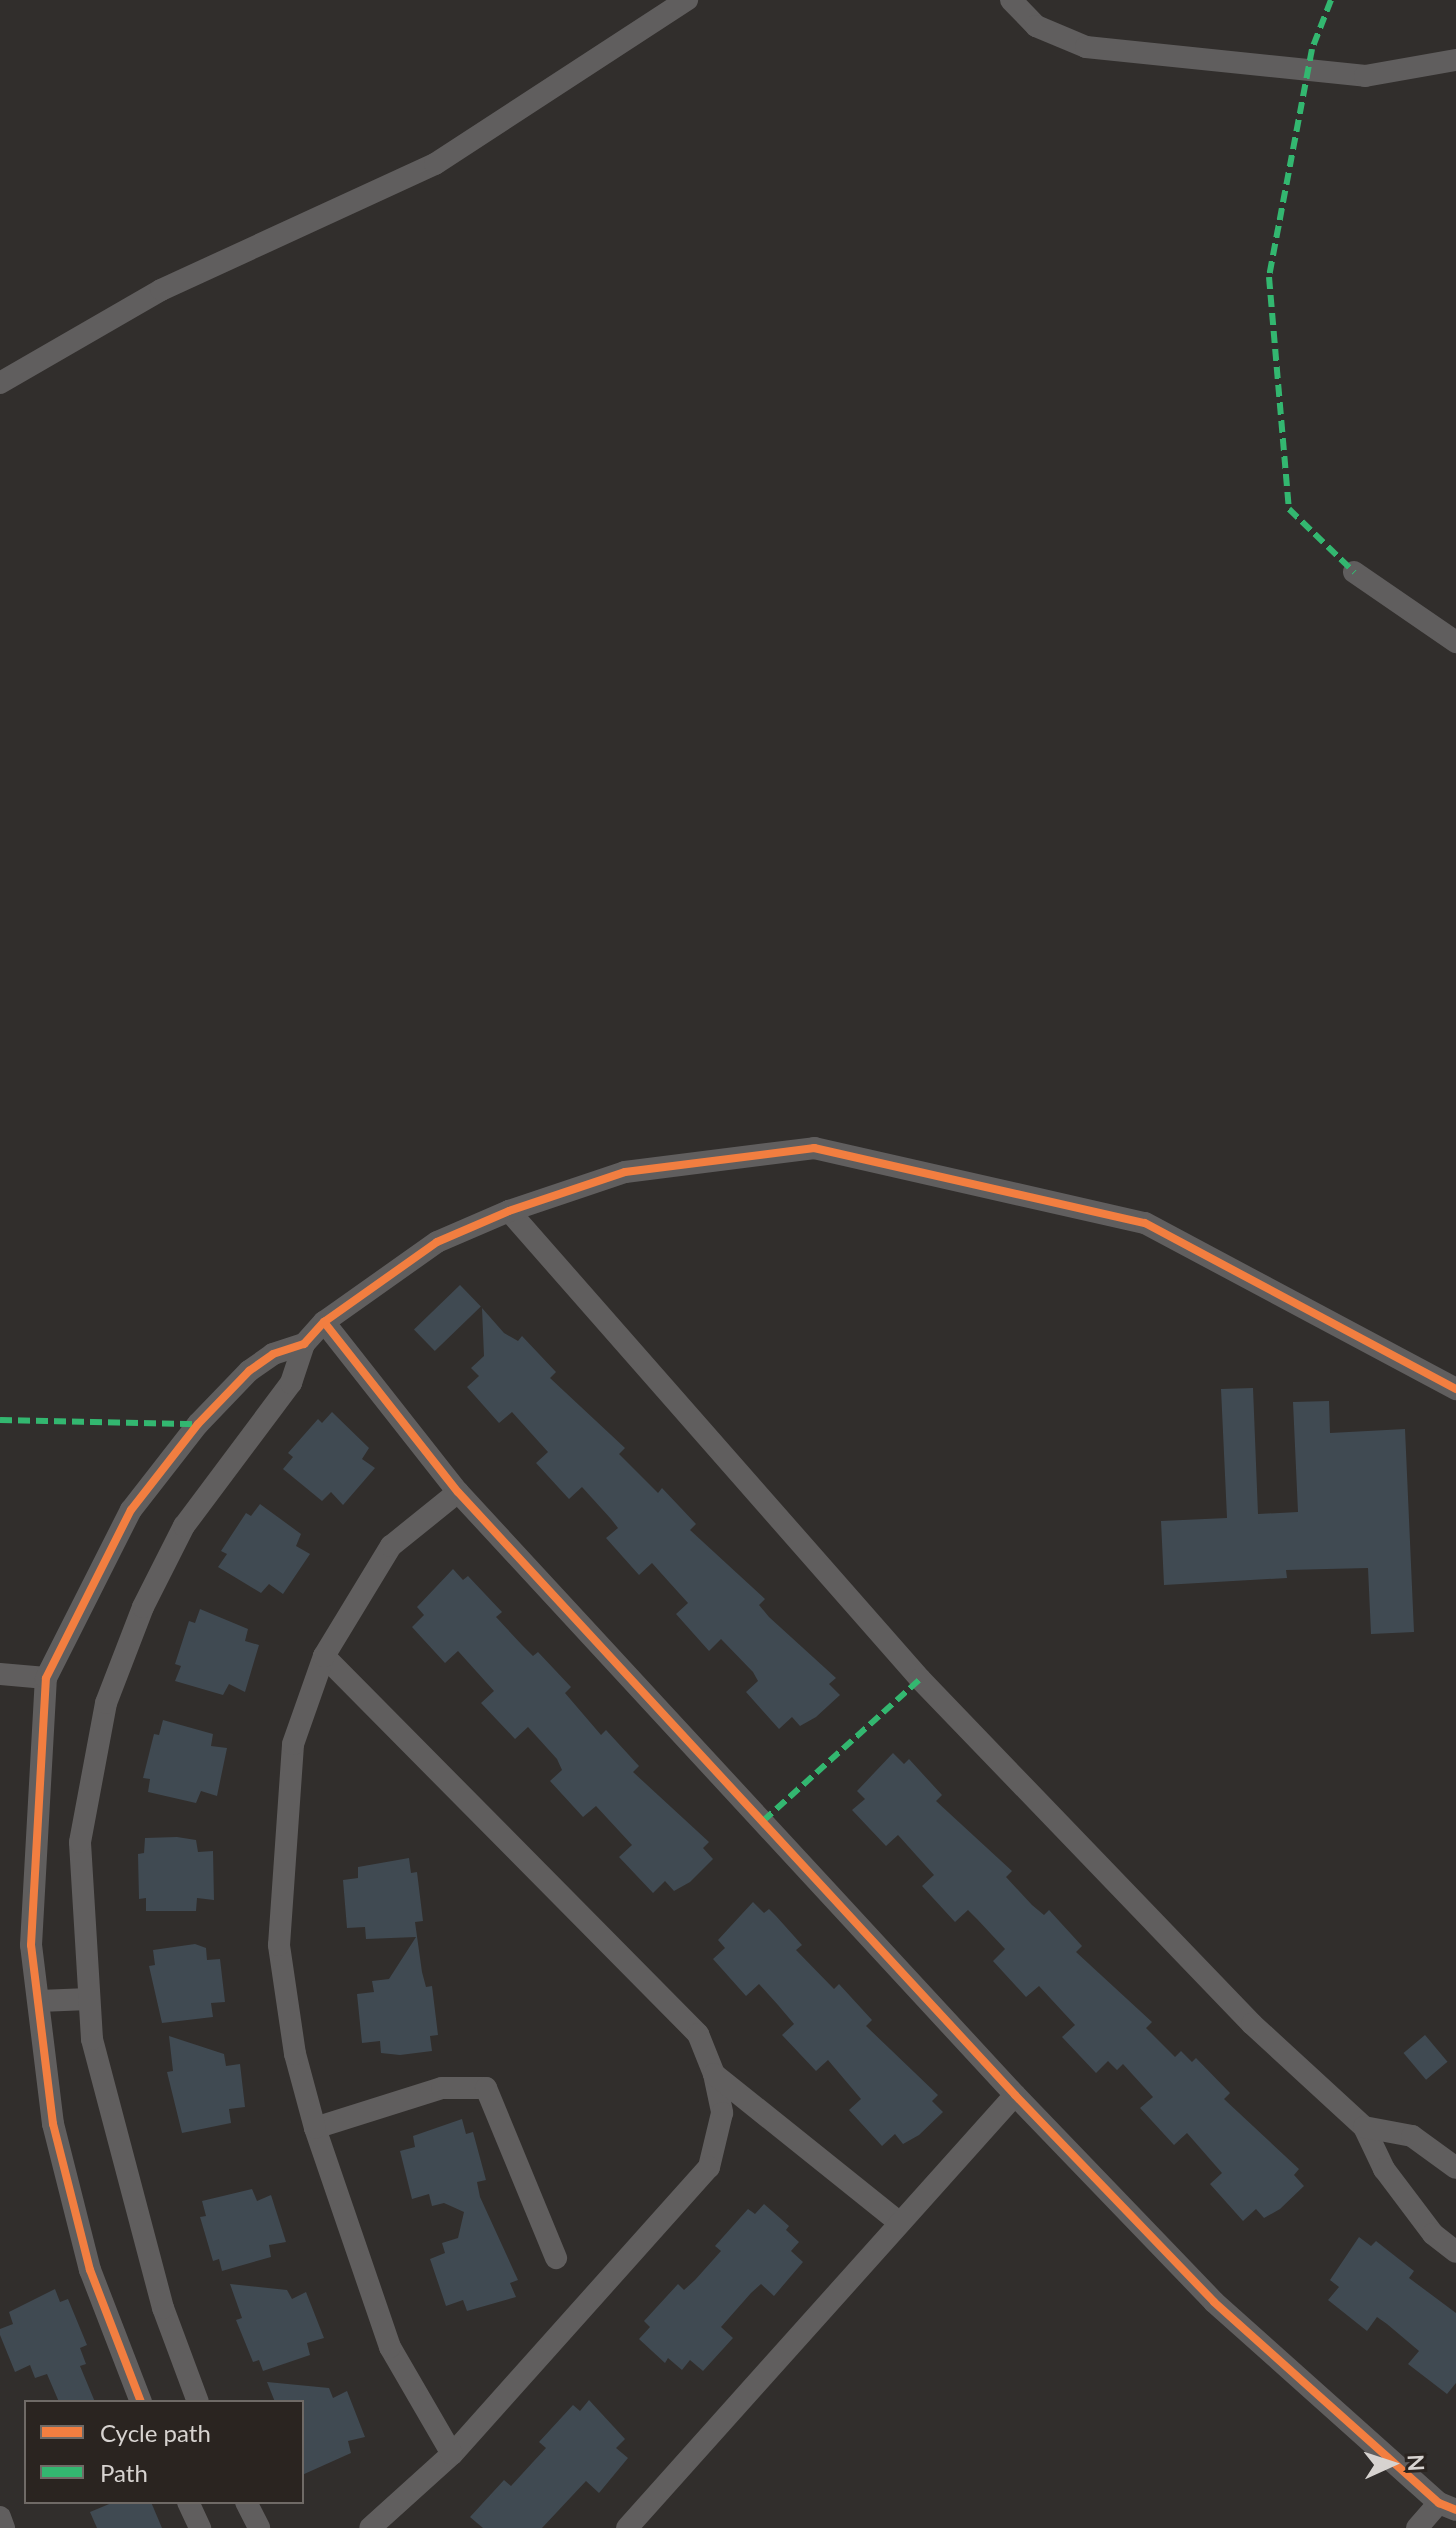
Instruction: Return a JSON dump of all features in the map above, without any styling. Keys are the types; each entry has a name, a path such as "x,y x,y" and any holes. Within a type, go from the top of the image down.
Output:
{"street":[{"path":"0,383 161,290 435,164 687,0"},
{"path":"1011,0 1036,26 1086,47 1365,76 1456,60"},
{"path":"1354,572 1456,642"},
{"path":"197,2400 163,2308 119,2157 92,2039 80,1842 106,1703 143,1607 184,1526 291,1383 304,1344 324,1322 437,1242 509,1211 625,1172 814,1148 1145,1223 1456,1389"},
{"path":"509,1211 920,1679 1252,2024 1364,2127 1384,2169 1433,2234 1456,2252"},
{"path":"324,1322 458,1492 1015,2095 1214,2302 1447,2506 1417,2528"},
{"path":"140,2400 90,2270 53,2124 31,1945 46,1678 141,1498 198,1424 249,1371 273,1354 304,1344"},
{"path":"452,2454 390,2347 315,2128 295,2054 279,1945 293,1744 324,1656 391,1546 458,1492"},
{"path":"324,1656 698,2034 714,2074 722,2113 709,2167 452,2454 370,2528"},
{"path":"0,1674 46,1678"},
{"path":"39,2001 89,1999"},
{"path":"714,2074 900,2223"},
{"path":"315,2128 442,2088 486,2088 556,2258"},
{"path":"627,2528 1015,2095"},
{"path":"1364,2127 1412,2136 1456,2168"},
{"path":"189,2504 200,2528"},
{"path":"247,2504 259,2528"},
{"path":"0,2517 4,2528"}],"building":[{"path":"460,1285 481,1307 435,1351 414,1329"},
{"path":"482,1308 504,1333 518,1341 522,1336 556,1372 550,1378 625,1448 619,1454 658,1493 662,1488 696,1524 690,1530 765,1599 759,1605 769,1617 836,1678 829,1684 840,1695 816,1717 800,1726 792,1717 779,1729 746,1692 758,1681 753,1672 721,1639 709,1651 676,1614 688,1603 652,1563 639,1575 606,1538 618,1528 582,1487 569,1499 536,1463 548,1452 512,1412 499,1423 467,1387 479,1376 471,1368 484,1356"},
{"path":"1253,1388 1258,1514 1298,1512 1293,1402 1329,1401 1330,1433 1405,1429 1414,1632 1371,1634 1368,1568 1286,1570 1287,1578 1164,1585 1161,1521 1227,1518 1221,1389"},
{"path":"332,1412 369,1448 362,1459 375,1468 343,1505 331,1492 322,1501 283,1469 293,1457 288,1453 318,1419 322,1423"},
{"path":"260,1504 301,1534 296,1546 310,1554 283,1594 269,1584 261,1593 218,1567 227,1554 221,1551 246,1513 251,1516"},
{"path":"453,1569 463,1580 468,1576 502,1612 496,1617 533,1656 538,1652 571,1687 565,1693 601,1735 606,1730 639,1766 633,1772 709,1842 703,1848 713,1859 690,1882 674,1891 665,1881 653,1893 619,1857 632,1845 596,1806 583,1817 550,1781 562,1770 557,1759 528,1727 515,1739 481,1703 494,1691 458,1651 445,1663 412,1627 424,1615 417,1607"},
{"path":"200,1609 248,1629 245,1641 259,1645 245,1692 229,1684 223,1695 175,1681 181,1666 175,1664 189,1621 195,1623"},
{"path":"163,1720 213,1734 211,1746 227,1748 217,1796 201,1791 196,1803 148,1792 150,1779 143,1778 154,1734 159,1735"},
{"path":"893,1753 904,1764 909,1759 942,1795 936,1801 1012,1871 1006,1877 1032,1905 1044,1915 1049,1910 1082,1946 1076,1952 1152,2022 1146,2028 1175,2057 1181,2051 1192,2062 1196,2058 1230,2093 1224,2099 1299,2169 1294,2175 1304,2186 1280,2209 1264,2218 1256,2209 1243,2221 1210,2184 1222,2173 1187,2133 1174,2145 1140,2108 1153,2097 1123,2064 1117,2070 1108,2061 1096,2073 1062,2037 1075,2025 1039,1986 1026,1997 993,1961 1005,1949 968,1910 955,1922 922,1886 934,1875 898,1835 886,1846 852,1810 865,1799 857,1791"},
{"path":"145,1838 196,1840 198,1852 213,1851 214,1900 197,1898 196,1911 146,1911 146,1898 139,1899 138,1854 144,1853"},
{"path":"409,1858 411,1873 417,1872 423,1921 415,1922 422,1972 426,1987 432,1986 438,2035 430,2036 432,2051 400,2055 381,2053 380,2041 362,2043 357,1994 374,1992 372,1981 389,1979 416,1937 366,1939 365,1927 347,1928 343,1880 358,1878 358,1867"},
{"path":"753,1902 764,1913 769,1909 776,1916 802,1945 796,1950 834,1989 839,1984 872,2020 866,2026 938,2095 932,2101 943,2112 919,2135 903,2144 895,2134 882,2146 849,2110 861,2099 828,2060 816,2071 782,2035 794,2024 759,1984 746,1996 713,1959 725,1948 718,1940"},
{"path":"195,1944 206,1948 207,1960 220,1959 225,2002 211,2003 213,2017 162,2023 149,1966 155,1965 153,1950"},
{"path":"1425,2035 1447,2062 1426,2080 1404,2053"},
{"path":"169,2036 224,2054 226,2066 240,2064 245,2107 229,2109 231,2123 182,2133 167,2072 173,2071"},
{"path":"462,2119 466,2134 473,2132 486,2180 477,2182 480,2197 518,2280 510,2283 516,2297 467,2311 463,2300 446,2306 430,2259 445,2253 442,2243 458,2238 464,2212 444,2203 432,2206 429,2194 412,2199 400,2151 415,2147 413,2136"},
{"path":"252,2189 257,2201 271,2195 286,2242 269,2245 271,2257 222,2271 219,2259 213,2261 200,2217 206,2216 202,2201"},
{"path":"764,2204 789,2226 786,2230 799,2242 791,2251 803,2262 774,2296 761,2284 751,2293 721,2327 733,2338 703,2371 690,2360 682,2370 668,2358 665,2363 639,2339 650,2327 644,2321 678,2284 684,2290 695,2280 721,2251 715,2246 748,2209 755,2214"},
{"path":"1359,2237 1371,2246 1376,2241 1414,2271 1409,2278 1456,2313 1456,2383 1447,2394 1408,2364 1419,2351 1387,2324 1377,2317 1367,2331 1328,2300 1339,2287 1330,2280"},
{"path":"230,2284 287,2290 292,2299 306,2292 324,2338 307,2343 310,2355 263,2371 259,2360 253,2362 236,2320 242,2318"},
{"path":"55,2289 60,2302 68,2299 87,2345 80,2348 86,2364 80,2366 94,2400 58,2400 47,2374 35,2378 30,2365 15,2372 0,2335 0,2329 13,2324 9,2312"},
{"path":"267,2382 329,2388 333,2398 347,2391 365,2437 348,2441 351,2453 304,2474 304,2400 274,2400"},
{"path":"589,2400 625,2439 616,2448 628,2458 599,2493 586,2481 542,2528 483,2528 470,2517 504,2480 511,2486 546,2448 539,2442 573,2405 580,2411"},
{"path":"109,2504 152,2504 162,2528 97,2528 90,2512"}],"marked path":[{"path":"1331,0 1312,49 1269,277 1289,509 1354,572"},
{"path":"0,1420 198,1424"},
{"path":"763,1821 920,1679"}],"cycle path":[{"path":"140,2400 90,2270 53,2124 31,1945 46,1678 131,1510 198,1424 249,1371 273,1354 304,1344 324,1322 437,1242 509,1211 625,1172 814,1148 1145,1223 1456,1389"},
{"path":"324,1322 458,1492 1015,2095 1214,2302 1439,2503 1456,2510"}]}
